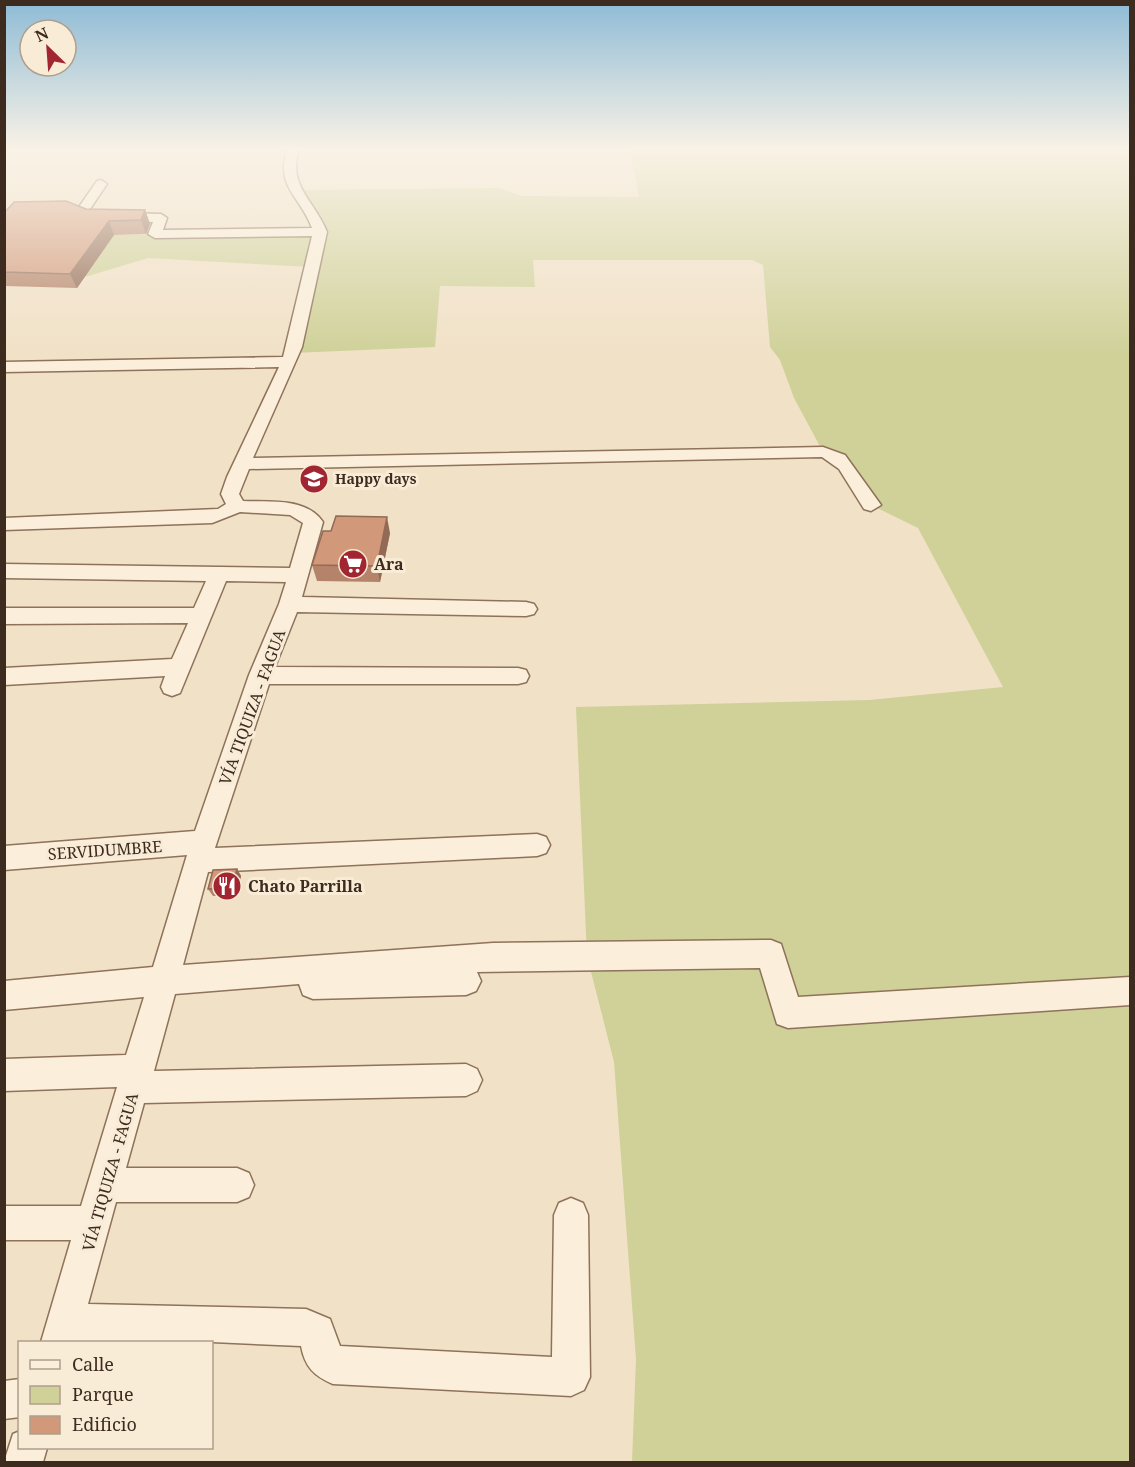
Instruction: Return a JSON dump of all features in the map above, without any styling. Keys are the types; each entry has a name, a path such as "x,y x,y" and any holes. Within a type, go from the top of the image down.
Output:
{"street":[{"path":"161,218 154,234 320,232"},
{"path":"4,524 212,517 236,506 230,494 289,362 305,308 310,267 320,232 312,218"},
{"path":"4,367 289,362"},
{"path":"242,464 823,452 834,453 841,458 862,496 871,505"},
{"name":"VÍA TIQUIZA - FAGUA","path":"63,1332 202,852 260,675 290,604 313,522 311,516 295,510 236,506"},
{"path":"4,571 298,575"},
{"path":"4,678 176,677 219,573"},
{"path":"290,604 526,609"},
{"path":"4,616 202,615"},
{"path":"260,675 518,676"},
{"name":"SERVIDUMBRE","path":"4,858 537,845"},
{"path":"4,996 493,957 771,954 788,1013 1131,991"},
{"path":"162,985 466,981"},
{"path":"4,1075 466,1080"},
{"path":"106,1186 237,1185"},
{"path":"63,1332 306,1328 317,1332 321,1356 333,1365 571,1377 571,1215"},
{"path":"4,1223 95,1223"}],"green space":[{"path":"312,218 1130,218 1130,1462 632,1462 636,1359 614,1062 587,956 576,707 869,700 1003,687 918,528 871,505 841,458 823,452 794,398 780,360 770,347 763,265 752,260 533,260 535,287 440,286 435,347 292,353 310,267 148,258 85,277 114,235 320,232"}],"building":[{"path":"4,218 142,218 109,221 70,274 4,272"},
{"path":"336,516 387,517 377,566 312,565 323,531 331,531"},
{"path":"237,869 232,888 208,889 213,870"}],"place":[{"name":"Happy days","path":"314,479"},
{"name":"Ara","path":"353,564"},
{"name":"Chato Parrilla","path":"227,886"}]}
